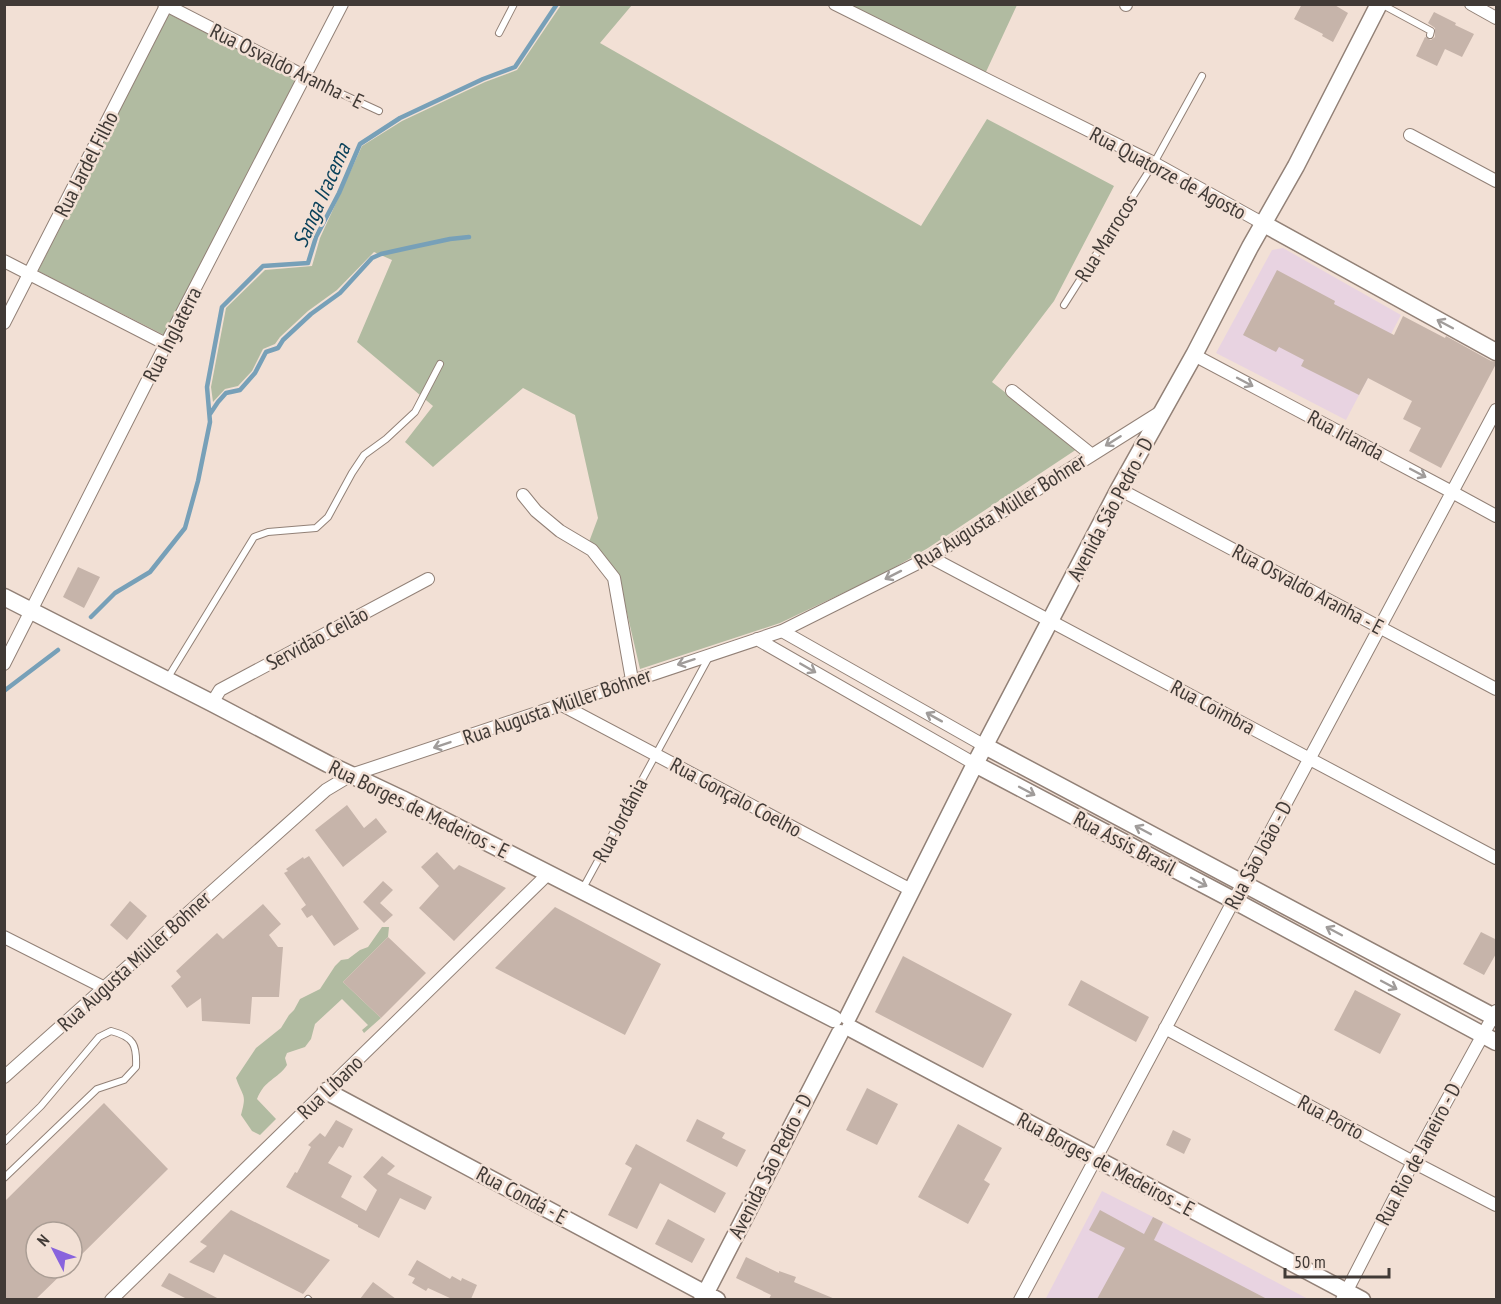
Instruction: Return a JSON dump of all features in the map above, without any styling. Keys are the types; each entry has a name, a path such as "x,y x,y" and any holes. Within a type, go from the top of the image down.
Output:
{"street":[{"name":"Rua Inglaterra","path":"4,664 342,4"},
{"name":"Rua Quatorze de Agosto","path":"835,4 1154,163 1497,351"},
{"name":"Avenida São Pedro - D","path":"708,1297 975,764 1119,489 1296,166 1380,4"},
{"path":"1470,4 1497,18"},
{"name":"Rua Osvaldo Aranha - E","path":"166,5 304,76"},
{"name":"Rua Jardel Filho","path":"4,323 166,5"},
{"path":"1410,135 1497,181"},
{"path":"4,261 166,344"},
{"name":"Rua Irlanda","path":"1194,355 1497,516"},
{"path":"1012,391 1092,454"},
{"name":"Rua Augusta Müller Bohner","path":"4,1077 326,790 351,775 782,632 930,557 1163,410"},
{"name":"Rua São João - D","path":"1020,1299 1497,410"},
{"name":"Rua Osvaldo Aranha - E","path":"1119,489 1497,689"},
{"path":"523,495 536,511 560,531 592,549 614,578 632,680"},
{"name":"Rua Coimbra","path":"930,557 1497,858"},
{"name":"Servidão Ceilão","path":"212,703 220,690 428,579"},
{"name":"Rua Borges de Medeiros - E","path":"4,597 328,764 402,799 843,1024 1095,1158 1344,1295 1362,1299"},
{"name":"Rua Assis Brasil","path":"782,632 985,746 1495,1014"},
{"name":"Rua Assis Brasil","path":"757,639 975,764 1490,1039"},
{"name":"Rua Gonçalo Coelho","path":"560,704 911,890"},
{"path":"1107,833 1117,816"},
{"name":"Rua Líbano","path":"111,1299 548,874"},
{"path":"4,937 105,988"},
{"path":"1356,967 1366,948"},
{"name":"Rua Rio de Janeiro - D","path":"1344,1295 1413,1162 1490,1039 1495,1014"},
{"name":"Rua Porto","path":"1165,1028 1497,1205"},
{"name":"Rua Condá - E","path":"326,1091 708,1297"}],"lane":[{"path":"499,33 514,4"},
{"path":"1380,4 1431,31 1430,35"},
{"name":"Rua Osvaldo Aranha - E","path":"304,76 379,111"},
{"name":"Rua Marrocos","path":"1064,305 1154,163 1202,76"},
{"path":"167,680 254,537 268,532 316,528 328,517 364,454 386,439 415,412 440,364"},
{"name":"Rua Jordânia","path":"581,891 711,654"},
{"path":"4,1142 41,1106 99,1037 111,1031 124,1034 133,1043 137,1053 136,1068 124,1080 97,1089 4,1178"}],"shaded area":[{"path":"1283,248 1401,315 1346,420 1216,353 1272,250"},
{"path":"1102,1191 1163,1222 1308,1299 1045,1300"}],"green space":[{"path":"561,5 632,5 600,43 921,226 987,119 1114,186 1054,301 992,382 1077,449 928,548 883,574 780,623 640,669 618,574 589,542 598,518 575,415 523,388 433,467 405,442 433,406 357,342 392,260 374,252 337,290 308,311 275,344 263,349 252,371 238,386 225,389 213,402 211,387 226,308 265,270 312,266 320,238 362,146 402,121 485,82 517,70"},
{"path":"847,5 1017,5 985,74"},
{"path":"169,14 296,79 164,335 38,271"},
{"path":"382,927 389,927 388,937 343,982 381,1018 364,1033 362,1030 368,1025 342,999 315,1024 311,1039 305,1047 287,1053 285,1058 287,1065 260,1092 257,1099 276,1119 260,1135 252,1131 241,1115 244,1099 236,1078 256,1048 281,1028 300,999 320,989 341,960 348,959 368,947"}],"building":[{"path":"1302,4 1333,4 1348,13 1333,42 1322,36 1323,34 1294,19"},
{"path":"1434,12 1474,34 1462,57 1445,49 1437,66 1416,56 1425,37 1431,40 1435,37 1435,28 1428,23"},
{"path":"1277,270 1335,301 1334,304 1394,335 1403,316 1497,362 1441,468 1409,451 1421,428 1403,419 1412,401 1368,378 1359,395 1301,366 1304,360 1279,347 1276,352 1243,335"},
{"path":"78,567 100,577 84,608 63,597"},
{"path":"347,805 364,828 376,818 387,832 343,867 315,830"},
{"path":"437,852 454,870 459,865 506,888 454,941 419,908 439,886 421,867"},
{"path":"309,856 359,929 334,946 312,915 307,918 301,909 306,905 284,873 303,857 304,859"},
{"path":"383,881 393,890 380,903 393,915 384,923 363,902"},
{"path":"130,901 147,916 127,940 110,925"},
{"path":"263,904 281,924 269,935 278,947 283,947 279,997 252,997 250,1024 202,1021 201,998 187,1008 171,986 181,977 176,971 217,933 223,939"},
{"path":"555,907 661,964 625,1035 495,968"},
{"path":"1481,932 1497,940 1497,952 1484,975 1463,964"},
{"path":"388,937 426,973 381,1018 343,982"},
{"path":"903,956 1012,1014 983,1068 875,1012"},
{"path":"1081,980 1149,1017 1136,1042 1068,1005"},
{"path":"1355,990 1401,1014 1380,1054 1334,1030"},
{"path":"867,1088 898,1104 877,1145 846,1130"},
{"path":"104,1103 168,1169 84,1252 84,1220 24,1220 24,1280 56,1280 36,1299 4,1299 4,1202"},
{"path":"697,1119 725,1133 722,1138 746,1150 737,1167 686,1141"},
{"path":"336,1120 353,1129 343,1148 339,1146 328,1163 352,1176 341,1197 366,1211 377,1190 363,1177 382,1156 395,1166 387,1174 432,1197 425,1210 400,1198 379,1238 286,1187 295,1172 297,1173 311,1147 308,1145 320,1133 325,1137"},
{"path":"958,1124 1002,1148 984,1180 990,1184 968,1224 918,1197"},
{"path":"1173,1130 1191,1139 1184,1154 1166,1145"},
{"path":"636,1144 726,1193 715,1213 660,1183 637,1229 608,1215 632,1168 625,1164"},
{"path":"231,1210 330,1260 303,1294 224,1254 214,1273 189,1262 207,1246 200,1242"},
{"path":"1100,1210 1144,1234 1153,1217 1163,1222 1154,1240 1267,1299 1097,1299 1125,1248 1089,1230"},
{"path":"668,1219 705,1239 692,1263 655,1244"},
{"path":"746,1257 779,1273 779,1271 796,1277 794,1282 835,1299 769,1299 771,1295 736,1278"},
{"path":"417,1260 450,1279 452,1276 461,1281 462,1278 477,1285 471,1299 452,1299 428,1288 426,1291 412,1283 415,1278 408,1275"},
{"path":"169,1273 219,1299 187,1299 161,1286"},
{"path":"373,1282 396,1299 360,1299"}],"waterway":[{"name":"Sanga Iracema","path":"91,617 115,593 150,572 185,528 198,481 210,422 207,387 222,307 263,266 308,263 316,237 339,193 360,144 400,118 483,79 515,67 557,4"},
{"path":"210,414 226,393 240,390 255,373 266,352 278,348 283,340 311,314 340,293 372,258 408,248 469,237"},
{"name":"Sanga Iracema","path":"4,691 58,650"}]}
